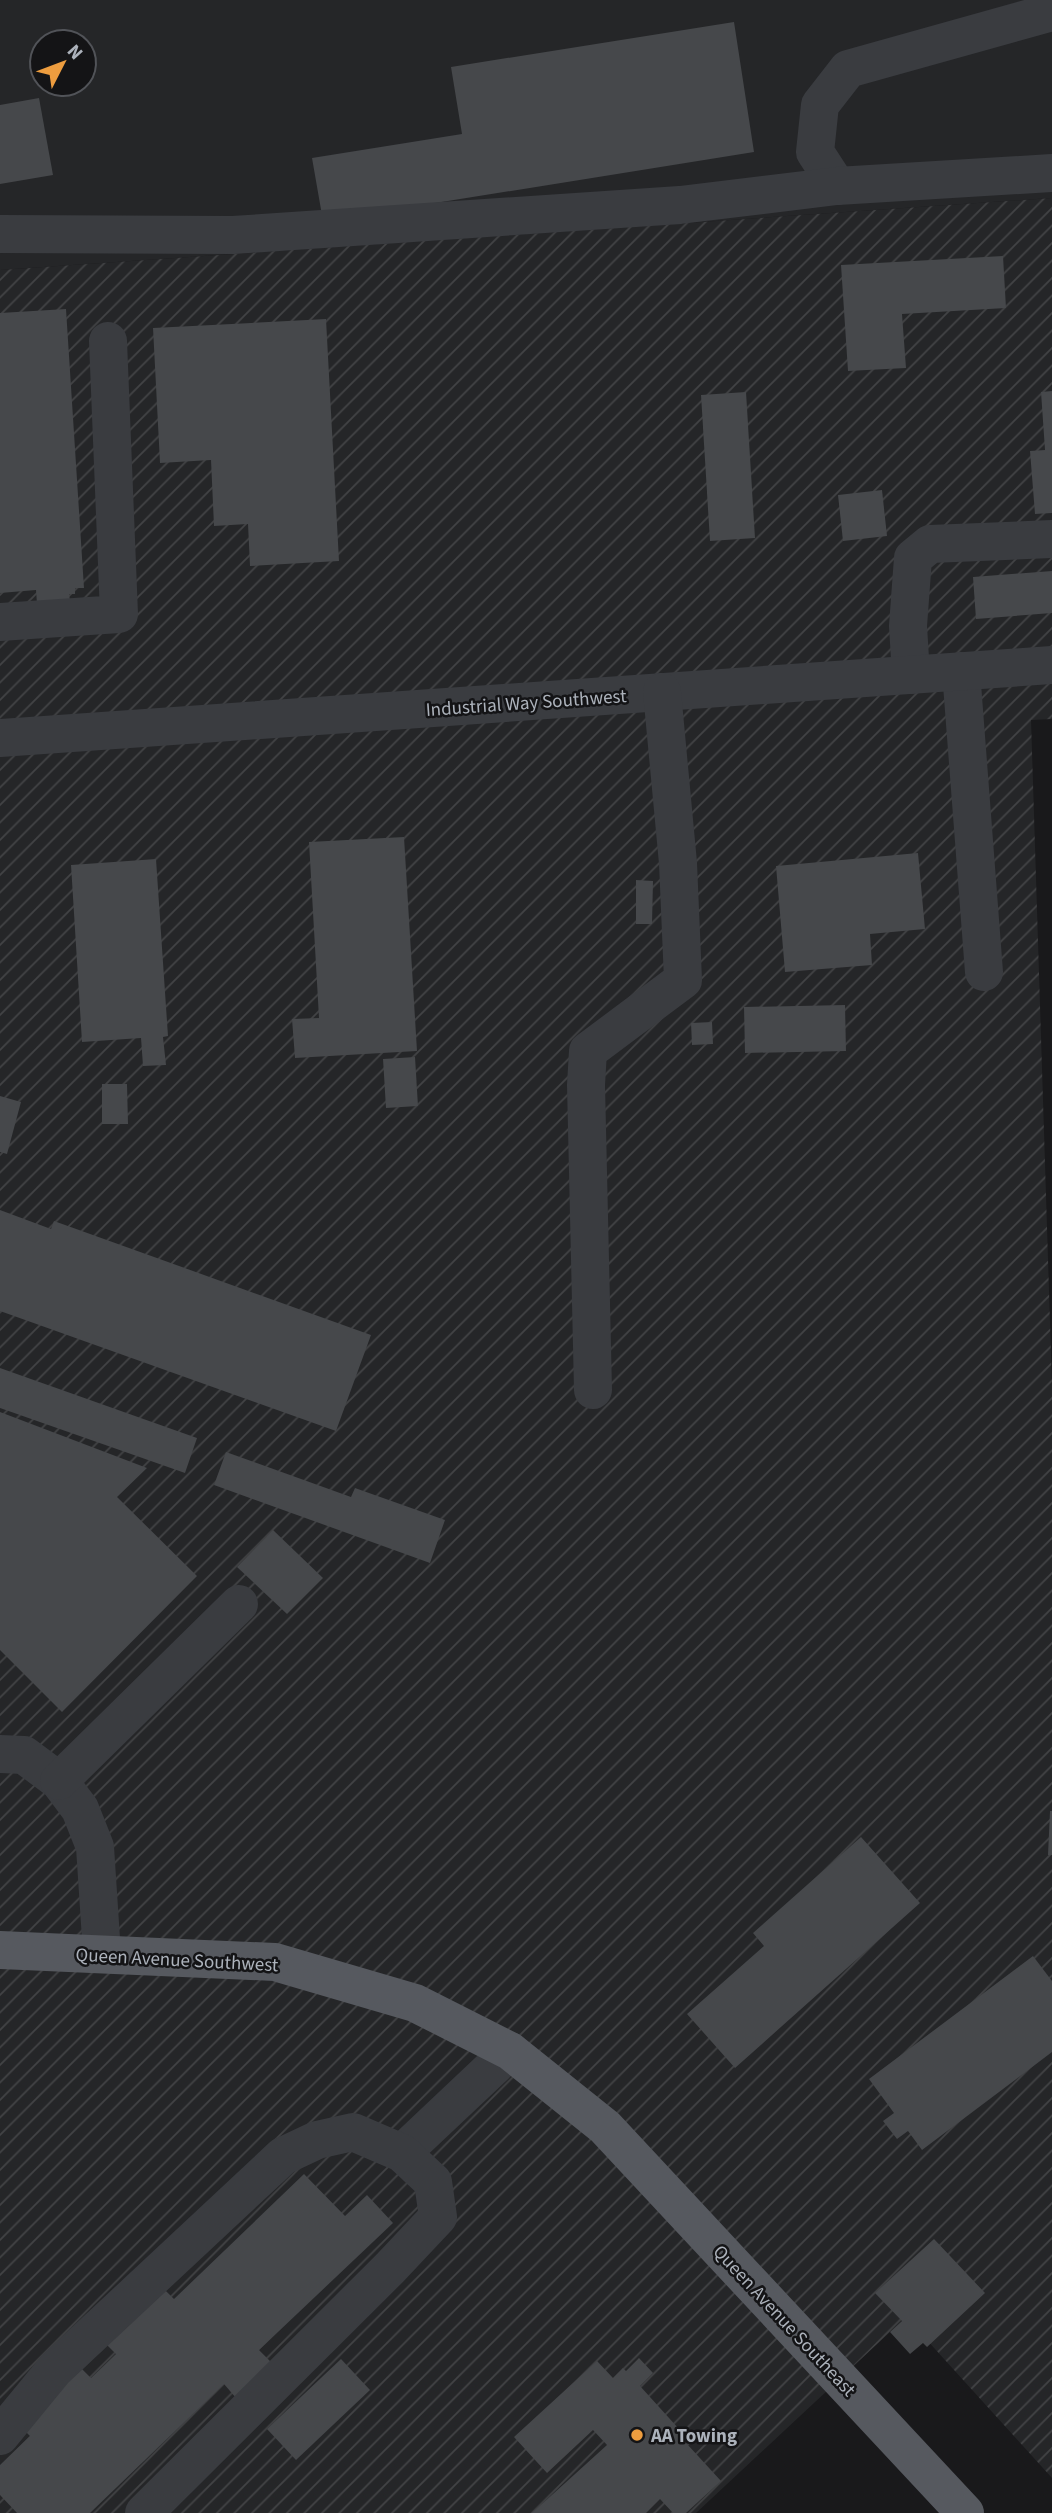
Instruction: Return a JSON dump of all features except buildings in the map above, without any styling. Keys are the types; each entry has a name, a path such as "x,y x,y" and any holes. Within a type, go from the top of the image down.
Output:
{"main road":[{"name":"Queen Avenue Southwest","path":"0,1950 275,1962 415,2003 510,2051 605,2127"},
{"name":"Queen Avenue Southeast","path":"605,2127 965,2513"}],"street":[{"path":"837,186 816,152 820,105 848,69 1052,12"},
{"path":"0,234 233,235 680,205 837,186 1052,173"},
{"path":"0,622 119,614 108,341"},
{"path":"911,675 908,626 913,558 930,544 1052,539"},
{"name":"Industrial Way Southwest","path":"0,738 1052,665"},
{"path":"961,671 984,972"},
{"path":"593,1390 586,1085 588,1051 683,980 678,863 662,692"},
{"path":"59,1781 239,1604"},
{"path":"0,1754 24,1755 59,1781 80,1809 95,1847 102,1954"},
{"path":"402,2153 510,2051"},
{"path":"0,2436 55,2369 283,2156 317,2140 353,2132 402,2153 433,2182 438,2217 144,2513"}],"shaded area":[{"path":"0,0 1052,0 1052,198 0,270"},
{"path":"1052,198 1052,719 1031,720 1052,1386 1052,2478 906,2317 696,2513 0,2513 0,270"}],"place":[{"name":"AA Towing","path":"637,2435"}]}
